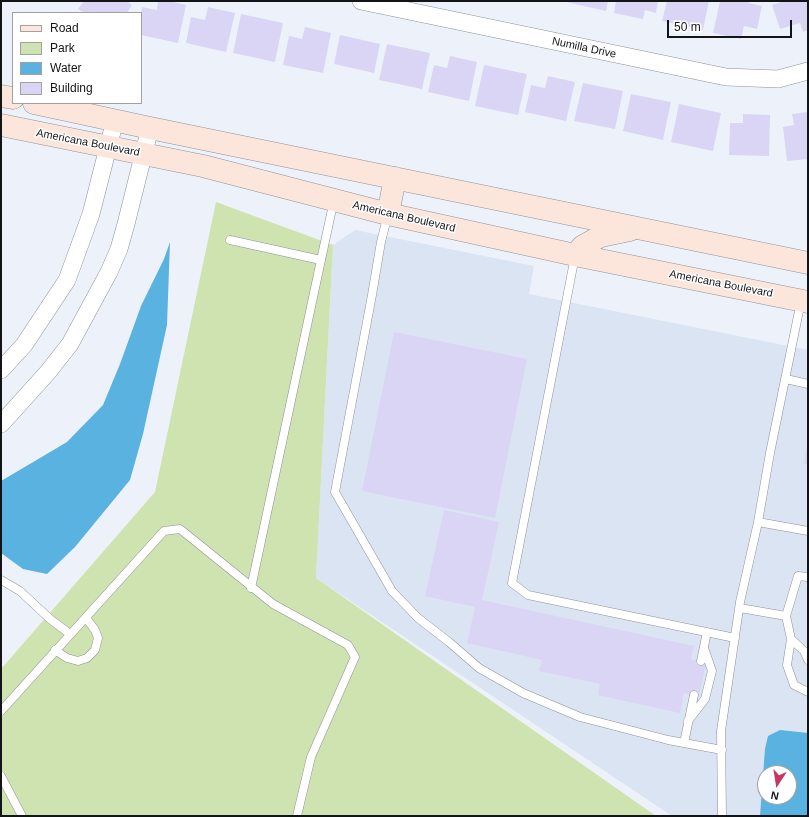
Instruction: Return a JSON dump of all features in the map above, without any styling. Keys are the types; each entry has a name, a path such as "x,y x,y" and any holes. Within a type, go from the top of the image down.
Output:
{"main road":[{"path":"1,96 12,98"},
{"path":"39,104 808,263"},
{"name":"Americana Boulevard","path":"1,125 211,168 388,214 575,255 805,301"},
{"path":"388,214 395,178"},
{"path":"575,255 583,246 601,236 639,228"}],"street":[{"name":"Numilla Drive","path":"361,1 726,77 778,79 808,71"},
{"path":"1,370 24,345 67,280 91,214 115,120"},
{"path":"1,424 48,372 70,344 97,297 109,272 126,224 150,128"}],"lane":[{"path":"251,588 334,200"},
{"path":"388,214 381,242 335,492 392,591 418,618 479,668 523,692 580,717 668,740 722,750"},
{"path":"230,240 321,260"},
{"path":"575,255 512,583 528,595 735,638"},
{"path":"722,816 721,731 735,638 770,453 805,301"},
{"path":"786,379 808,384"},
{"path":"758,522 808,531"},
{"path":"1,711 164,531 180,529 251,588 273,604 348,645 354,657 311,757 297,816"},
{"path":"808,577 798,576 786,616 791,639 787,665 794,685 808,692"},
{"path":"3,584 20,591 50,619 70,634"},
{"path":"740,608 786,616"},
{"path":"55,650 67,658 78,660 86,658 95,650 98,638 95,630 86,618"},
{"path":"700,661 707,632"},
{"path":"791,639 804,651 808,660"},
{"path":"688,721 705,699 712,671 704,648"},
{"path":"684,743 694,695"},
{"path":"1,776 22,816"}],"shaded area":[{"path":"355,230 534,266 529,294 808,350 808,816 672,816 316,578 333,245"}],"green space":[{"path":"216,202 333,245 316,578 656,816 1,816 1,669 155,492"}],"water":[{"path":"170,242 167,325 143,434 130,480 75,547 47,574 23,569 1,553 1,481 67,442 103,405 141,306 164,259"},
{"path":"780,730 808,733 808,816 760,816 761,805 797,805 797,765 764,765 768,736"}],"building":[{"path":"84,1 127,1 132,5 128,12 82,12 78,9"},
{"path":"158,1 169,1 186,5 178,43 142,35 142,7 157,10"},
{"path":"566,1 608,1 606,11"},
{"path":"616,1 658,1 656,13 645,10 643,19 614,13"},
{"path":"667,1 709,1 703,30 662,21"},
{"path":"720,1 749,1 749,3 762,6 757,29 744,26 741,39 713,33"},
{"path":"784,1 808,1 808,30 803,32 800,23 780,29 772,5"},
{"path":"208,7 235,13 226,52 186,43 191,17 205,20"},
{"path":"241,14 283,23 275,62 233,53"},
{"path":"305,27 331,33 323,73 283,65 289,36 302,39"},
{"path":"340,35 380,44 374,73 334,64"},
{"path":"387,44 430,53 422,89 379,80"},
{"path":"450,56 477,62 469,101 428,92 434,65 447,68"},
{"path":"484,65 527,74 518,115 475,106"},
{"path":"548,76 575,82 566,121 525,112 531,85 545,88"},
{"path":"583,83 623,91 615,129 574,121"},
{"path":"631,94 671,102 663,140 623,131"},
{"path":"679,104 721,113 713,151 671,142"},
{"path":"808,112 808,159 787,161 783,127 794,125 792,114"},
{"path":"743,114 770,115 769,156 729,155 730,123 743,123"},
{"path":"394,332 527,359 495,518 362,491"},
{"path":"808,445 808,465 804,464"},
{"path":"444,510 499,522 482,600 694,646 691,659 706,663 699,696 684,693 680,713 598,695 600,684 539,671 542,660 467,643 475,607 425,596"}]}
